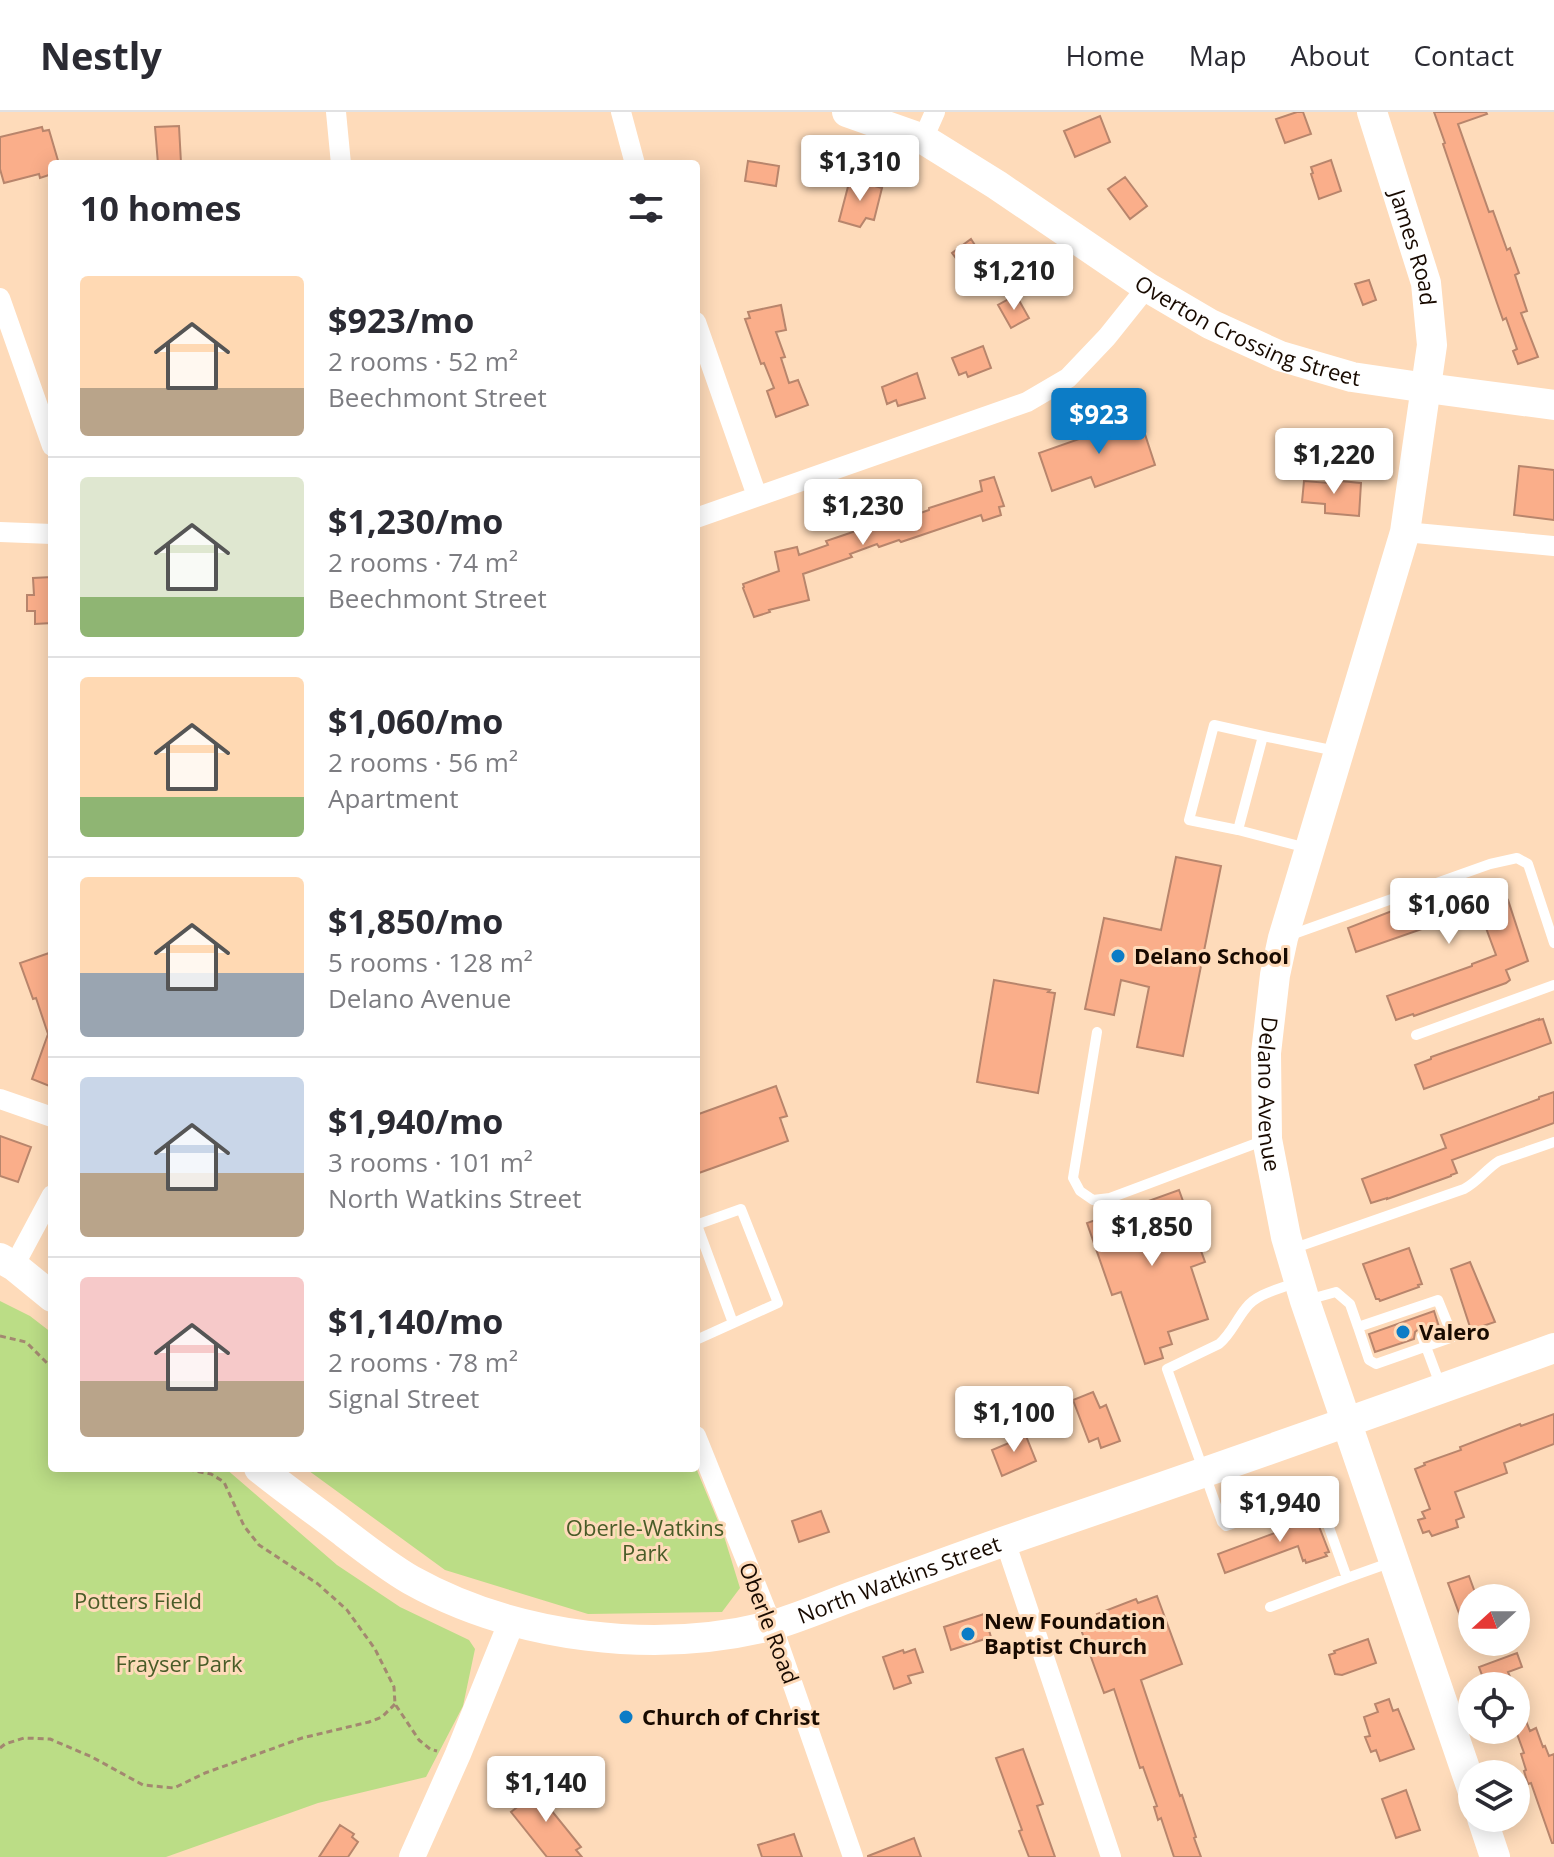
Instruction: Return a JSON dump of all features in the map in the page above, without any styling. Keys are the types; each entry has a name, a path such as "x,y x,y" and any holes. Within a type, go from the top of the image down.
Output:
{"main road":[{"name":"Overton Crossing Street","path":"847,112 929,126 997,185 1147,287 1210,324 1280,356 1352,377 1554,405"},
{"name":"James Road","path":"1372,112 1426,283 1432,345 1427,388"},
{"name":"Delano Avenue","path":"1427,388 1405,532 1309,849 1275,975 1266,1053 1267,1139 1290,1250 1462,1760"},
{"path":"7,1262 48,1294"},
{"name":"North Watkins Street","path":"264,1472 409,1579 462,1605 512,1621 610,1637 712,1637 772,1625 1005,1541 1347,1424 1554,1348"},
{"path":"1487,1832 1495,1857"}],"street":[{"path":"336,112 341,160"},
{"path":"621,112 634,160"},
{"path":"700,517 1027,402 1068,378 1107,337 1147,287"},
{"path":"0,298 48,435"},
{"path":"700,333 757,496"},
{"path":"0,532 48,534"},
{"path":"1405,532 1554,546"},
{"path":"0,1099 48,1116"},
{"path":"7,1262 48,1201"},
{"name":"Oberle Road","path":"700,1446 772,1625 853,1857"},
{"path":"1005,1541 1111,1857"},
{"path":"412,1857 512,1621"}],"lane":[{"path":"1309,849 1189,820 1214,725 1338,751"},
{"path":"1238,830 1263,736"},
{"path":"1283,938 1490,864 1517,858 1528,864 1554,943"},
{"path":"1416,1035 1554,985"},
{"path":"1097,1032 1073,1178 1080,1191 1093,1200 1110,1198 1267,1139"},
{"path":"1290,1250 1464,1189 1499,1161 1554,1142"},
{"path":"700,1224 741,1209 778,1303 700,1338"},
{"path":"700,1236 733,1323"},
{"path":"1286,1505 1226,1526 1222,1522 1167,1369 1219,1344 1255,1298 1303,1291 1336,1292 1350,1304 1369,1360 1376,1364 1391,1353 1424,1342 1453,1337 1438,1300 1413,1314 1382,1324 1358,1327"},
{"path":"1424,1342 1442,1389"},
{"path":"1321,1505 1347,1578"},
{"path":"1270,1607 1394,1561"}],"path":[{"path":"0,1336 26,1342 48,1364"},
{"path":"200,1472 224,1482 244,1526 259,1545 318,1584 347,1610 375,1649 394,1687 395,1704 419,1740 430,1749 458,1754"},
{"path":"0,1748 24,1738 50,1739 92,1757 143,1785 174,1788 205,1773 302,1738 369,1722 382,1717 395,1704"}],"green space":[{"name":"Frayser Park","path":"0,1301 30,1316 48,1330 48,1472 230,1472 337,1565 400,1607 469,1640 475,1649 463,1706 426,1777 318,1803 166,1857 0,1857"},
{"name":"Oberle-Watkins Park","path":"310,1472 698,1472 723,1533 740,1588 722,1612 588,1614 445,1570"}],"building":[{"path":"1303,112 1311,134 1285,143 1276,119"},
{"path":"1434,112 1487,114 1458,124 1489,212 1493,211 1519,273 1515,275 1527,311 1521,313 1538,357 1518,364 1513,351 1517,349 1497,303"},
{"path":"1100,116 1110,142 1075,157 1064,131"},
{"path":"179,126 181,160 158,160 155,127"},
{"path":"42,127 43,131 49,130 58,160 48,160 48,175 40,178 39,174 4,183 0,169 0,137"},
{"path":"1331,160 1341,191 1319,199 1311,167"},
{"path":"748,161 779,166 776,186 745,181"},
{"path":"1125,177 1147,206 1130,219 1108,189"},
{"path":"850,179 882,188 874,220 866,218 860,227 839,221"},
{"path":"971,239 991,270 967,287 957,274 964,269 952,253"},
{"path":"1369,280 1376,300 1363,305 1355,284"},
{"path":"1016,295 1029,318 1011,328 998,305"},
{"path":"781,305 786,330 776,332 785,357 781,358 789,383 798,380 808,405 776,417 767,391 774,388 764,363 761,364 745,319 750,318 748,312"},
{"path":"983,346 991,368 968,377 966,372 959,375 952,358"},
{"path":"917,373 925,398 898,406 896,400 887,404 882,387"},
{"path":"1139,416 1155,465 1095,487 1091,477 1052,491 1039,453"},
{"path":"1519,466 1554,470 1554,520 1514,515"},
{"path":"994,477 1004,506 999,507 1001,515 983,521 981,515 901,542 879,547 877,544 850,554 852,557 803,574 809,600 754,617 743,584 779,571 775,552 797,547 799,555 828,545 826,541 879,523 880,527 982,491 980,481"},
{"path":"1329,480 1361,483 1359,516 1325,513 1325,504 1302,502 1304,481 1329,483"},
{"path":"48,577 48,623 35,624 35,611 27,611 27,595 34,595 33,578"},
{"path":"1176,857 1221,866 1183,1056 1137,1047 1149,987 1121,980 1114,1015 1085,1009 1104,918 1161,930"},
{"path":"1476,882 1480,894 1501,886 1528,961 1506,970 1510,980 1506,983 1396,1020 1387,996 1496,955 1480,912 1460,919 1459,916 1356,952 1348,928"},
{"path":"48,953 48,1034 36,998 33,999 20,963"},
{"path":"994,980 1055,993 1038,1093 977,1082"},
{"path":"1543,1019 1551,1043 1424,1089 1415,1065"},
{"path":"48,1034 48,1085 32,1079"},
{"path":"776,1086 787,1116 780,1118 788,1141 700,1173 700,1114"},
{"path":"1554,1092 1554,1123 1452,1160 1457,1173 1451,1176 1371,1203 1362,1179 1446,1148 1441,1135"},
{"path":"0,1136 31,1147 18,1182 0,1176"},
{"path":"1179,1190 1205,1262 1191,1267 1208,1319 1168,1332 1172,1344 1160,1348 1163,1358 1145,1364 1121,1292 1112,1295 1087,1223"},
{"path":"1409,1248 1422,1284 1380,1301 1376,1299 1363,1264"},
{"path":"1470,1262 1495,1322 1471,1330 1451,1269"},
{"name":"Valero","path":"1434,1311 1440,1330 1430,1333 1420,1328 1415,1332 1414,1339 1375,1352 1369,1334"},
{"path":"1093,1392 1100,1408 1106,1405 1120,1441 1101,1448 1098,1438 1089,1442 1073,1400"},
{"path":"1554,1414 1554,1444 1504,1463 1507,1473 1455,1492 1464,1517 1456,1520 1458,1527 1432,1536 1429,1531 1423,1533 1418,1520 1425,1518 1422,1512 1430,1509 1415,1469 1461,1450 1460,1447"},
{"path":"1024,1431 1036,1461 1002,1476 992,1450 1009,1443 1007,1438"},
{"path":"821,1511 829,1532 799,1542 792,1521"},
{"path":"1313,1511 1329,1552 1325,1553 1327,1556 1306,1563 1298,1546 1225,1573 1218,1554 1291,1527 1289,1520"},
{"path":"1469,1576 1472,1584 1458,1584 1458,1610 1448,1583"},
{"path":"1157,1596 1182,1664 1141,1680 1201,1857 1174,1857 1161,1818 1158,1820 1154,1807 1157,1806 1143,1767 1140,1768 1114,1689 1104,1693 1079,1624 1136,1599 1138,1603"},
{"name":"New Foundation Baptist Church","path":"984,1614 991,1637 951,1650 944,1627"},
{"path":"1368,1639 1376,1663 1342,1675 1335,1674 1329,1655"},
{"path":"915,1649 923,1672 908,1676 911,1683 894,1689 883,1657"},
{"path":"1509,1656 1518,1656 1522,1667 1508,1672 1481,1672 1479,1667"},
{"path":"1389,1699 1393,1711 1398,1709 1414,1749 1380,1761 1376,1750 1371,1752 1365,1737 1370,1736 1364,1717 1378,1712 1375,1704"},
{"path":"1536,1728 1549,1756 1554,1754 1554,1843 1530,1783 1530,1760 1523,1760 1521,1754 1524,1753 1521,1744 1530,1744 1530,1731"},
{"path":"1023,1749 1043,1804 1037,1806 1055,1857 1029,1857 996,1758"},
{"path":"547,1783 560,1798 551,1810 581,1847 576,1850 582,1857 547,1857 511,1812 531,1790 534,1794"},
{"path":"1406,1790 1420,1830 1396,1838 1382,1799"},
{"path":"340,1825 354,1834 352,1837 358,1842 348,1857 319,1857"},
{"path":"794,1834 802,1857 762,1857 758,1845"},
{"path":"914,1838 921,1857 868,1857 868,1856"}],"place":[{"name":"Delano School","path":"1118,956"},
{"name":"Valero","path":"1403,1332"},
{"name":"New Foundation Baptist Church","path":"968,1634"},
{"name":"Church of Christ","path":"626,1717"}],"park label":[{"name":"Potters Field","path":"138,1601"}]}
